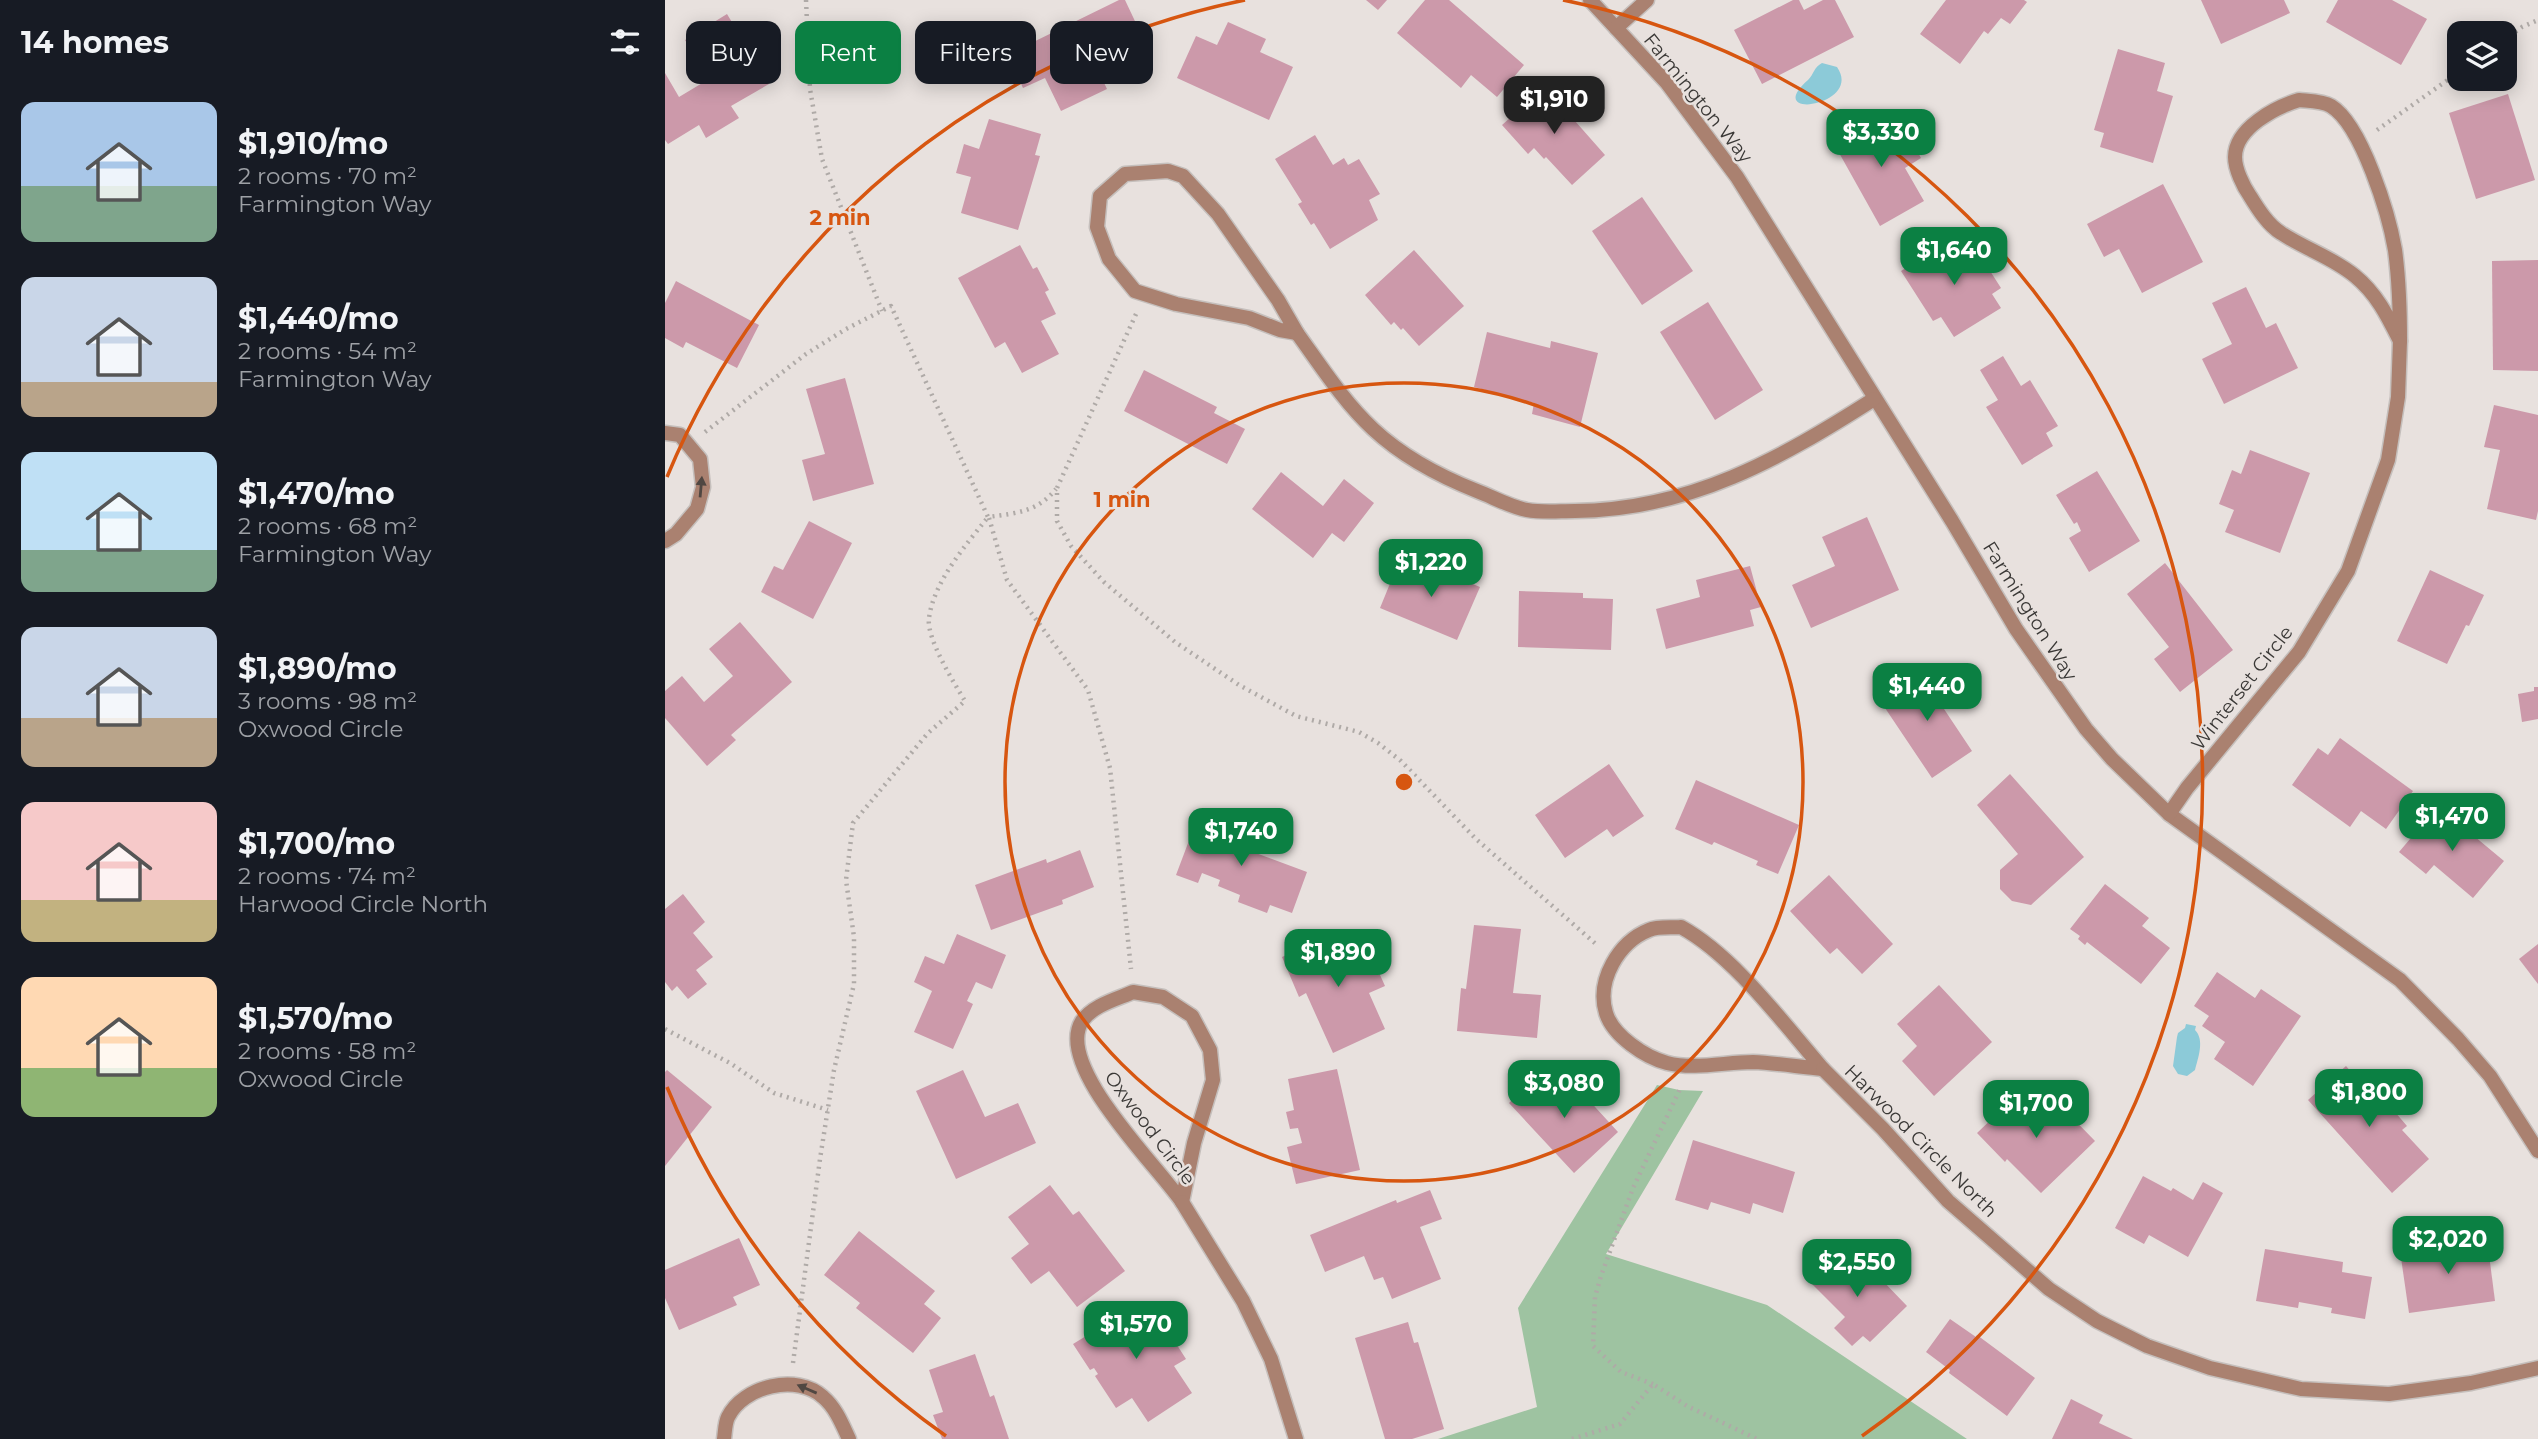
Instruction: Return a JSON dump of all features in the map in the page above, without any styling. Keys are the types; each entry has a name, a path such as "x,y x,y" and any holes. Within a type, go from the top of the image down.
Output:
{"street":[{"name":"Farmington Way","path":"1590,0 1667,83 1737,177 1952,521 2016,629 2063,698 2112,759 2169,814 2400,981 2458,1039 2490,1076 2538,1150"},
{"path":"1616,28 1647,0"},
{"name":"Winterset Circle","path":"2169,814 2187,788 2299,652 2348,571 2388,460 2398,397 2400,341 2400,297 2395,248 2378,187 2360,142 2347,121 2330,105 2299,100 2278,106 2238,140 2235,158 2243,185 2258,210 2279,232 2332,260 2374,294 2400,341"},
{"path":"1297,333 1280,330 1249,318 1177,304 1136,291 1109,259 1097,227 1100,196 1125,174 1168,171 1183,176 1218,214 1346,402 1373,429 1402,453 1453,482 1526,510 1593,511 1634,506 1692,493 1736,477 1821,433 1874,398"},
{"path":"665,433 680,436 700,459 703,488 697,509 676,534 665,541"},
{"name":"Harwood Circle North","path":"1613,960 1629,942 1651,929 1681,928 1704,940 1734,969 1823,1069 1883,1129 1948,1201 2049,1289 2097,1321 2147,1346 2210,1368 2301,1389 2389,1394 2471,1383 2538,1368"},
{"path":"1613,960 1604,989 1606,1014 1619,1034 1641,1052 1668,1063 1753,1062 1823,1069"},
{"name":"Oxwood Circle","path":"1182,1202 1194,1143 1213,1080 1210,1050 1192,1016 1163,997 1133,992 1097,1007 1082,1021 1077,1043 1086,1075 1101,1100 1196,1220 1249,1312 1271,1359 1296,1439"},
{"path":"724,1439 727,1418 741,1401 775,1385 800,1384 822,1396 835,1410 849,1439"}],"path":[{"path":"806,0 810,89 822,159 882,311"},
{"path":"2517,31 2538,20"},
{"path":"2360,142 2447,80"},
{"path":"790,1385 834,1070 854,984 853,937 846,880 853,823 927,733 965,701 942,663 928,620 941,581 988,517 1022,513 1046,502 1057,488 1145,294"},
{"path":"689,445 806,354 891,306 988,517 1007,580 1088,690 1110,768 1133,992"},
{"path":"1057,488 1057,521 1071,545 1104,582 1165,634 1239,685 1296,716 1359,732 1378,743 1401,761 1476,839 1613,960"},
{"path":"665,1029 730,1063 774,1093 828,1110"},
{"path":"1694,1064 1672,1103 1633,1188 1595,1297 1593,1346 1621,1372 1653,1384 1687,1406 1757,1439"},
{"path":"1572,1439 1620,1424 1653,1384"}],"green space":[{"path":"1657,1085 1679,1090 1703,1091 1606,1254 1767,1305 1967,1439 1438,1439 1537,1407 1518,1308"}],"water":[{"path":"1822,63 1837,67 1842,80 1837,91 1815,104 1797,101 1797,93"},
{"path":"2186,1024 2196,1026 2195,1030 2200,1039 2195,1070 2187,1076 2178,1074 2173,1066 2178,1033"}],"building":[{"path":"1119,0 1125,0 1135,21 1076,21"},
{"path":"1366,0 1387,0 1378,10"},
{"path":"1425,0 1449,0 1524,65 1497,97 1471,75 1461,88 1397,33"},
{"path":"1793,0 1799,0 1804,10 1823,0 1835,0 1854,37 1762,84 1734,30"},
{"path":"1946,0 2027,2 2010,24 2001,18 1988,34 1984,31 1960,64 1920,34"},
{"path":"2201,0 2284,0 2290,13 2221,44"},
{"path":"2338,0 2392,0 2427,19 2401,65 2326,22"},
{"path":"727,14 731,21 716,21"},
{"path":"1228,22 1266,39 1260,52 1293,67 1269,120 1177,78 1196,36 1217,45"},
{"path":"1050,34 1050,84 1105,84 1107,89 1061,111 1045,78 1036,82 1036,41"},
{"path":"2118,49 2165,63 2157,91 2173,96 2153,163 2100,147 2104,133 2094,130"},
{"path":"665,73 679,97 701,84 769,84 731,106 739,118 706,138 699,125 668,144 665,140"},
{"path":"1545,87 1605,155 1572,185 1534,148 1528,154 1502,125"},
{"path":"2508,94 2535,180 2476,199 2449,113"},
{"path":"1876,117 1890,142 1907,133 1921,158 1905,168 1924,201 1880,226 1833,142"},
{"path":"989,119 1041,134 1035,155 1040,156 1018,230 961,213 971,177 956,173 964,144 979,149"},
{"path":"1315,135 1333,165 1344,158 1348,165 1359,159 1380,194 1369,200 1378,220 1330,249 1298,204 1302,202 1275,159"},
{"path":"2163,184 2203,262 2142,293 2119,249 2104,257 2087,224"},
{"path":"1642,197 1693,271 1642,305 1592,231"},
{"path":"1956,237 1974,266 1983,260 2001,288 1992,294 2001,308 1954,337 1941,317 1933,321 1901,271"},
{"path":"1020,245 1033,269 1037,267 1049,290 1045,292 1056,314 1041,321 1059,354 1022,373 1005,342 995,348 958,278"},
{"path":"1414,250 1464,306 1419,346 1403,328 1401,330 1394,322 1391,325 1365,295"},
{"path":"2538,260 2538,371 2493,370 2492,261"},
{"path":"676,281 759,325 737,368 686,342 683,348 665,338 665,303"},
{"path":"2246,287 2266,328 2276,323 2298,368 2224,404 2202,359 2232,344 2212,303"},
{"path":"1708,302 1763,390 1715,420 1660,332"},
{"path":"1487,332 1550,348 1551,341 1598,353 1580,427 1532,414 1534,403 1474,387"},
{"path":"2003,356 2021,386 2030,380 2058,426 2046,433 2053,446 2022,465 1986,407 1998,400 1980,370"},
{"path":"1144,370 1217,407 1214,413 1245,429 1227,464 1124,411"},
{"path":"845,378 874,484 813,501 802,460 825,454 806,389"},
{"path":"2494,405 2538,415 2536,520 2487,509 2500,450 2484,447"},
{"path":"2250,450 2310,473 2280,553 2225,532 2234,510 2219,504 2232,470 2241,474"},
{"path":"2097,471 2140,541 2089,572 2069,538 2081,531 2056,495"},
{"path":"1281,472 1323,506 1344,479 1374,503 1344,542 1332,533 1313,558 1252,509"},
{"path":"1867,517 1899,590 1811,628 1792,585 1835,566 1822,537"},
{"path":"809,521 852,543 813,619 761,592 774,566 783,570"},
{"path":"2165,563 2233,650 2180,692 2154,659 2169,647 2127,594"},
{"path":"1398,564 1423,575 1427,565 1480,587 1457,640 1380,608"},
{"path":"1750,566 1761,607 1750,610 1754,626 1666,649 1656,609 1700,597 1696,580"},
{"path":"2430,570 2484,595 2447,664 2397,641"},
{"path":"1519,591 1583,593 1583,598 1613,599 1611,650 1518,647"},
{"path":"740,622 792,682 731,735 736,740 707,766 665,718 665,691 682,676 704,702 733,676 709,649"},
{"path":"1930,669 1953,703 1944,709 1972,751 1932,778 1881,702"},
{"path":"2534,687 2538,687 2538,719 2522,722 2518,694 2534,691"},
{"path":"2340,738 2413,791 2386,829 2361,811 2350,827 2292,785 2318,748 2328,755"},
{"path":"1609,764 1644,816 1613,837 1607,829 1565,858 1535,815"},
{"path":"2010,774 2084,857 2031,905 2012,901 2000,889 2000,870 2018,854 1977,805"},
{"path":"1696,780 1799,825 1778,874 1756,865 1758,861 1675,829"},
{"path":"2438,806 2504,861 2473,898 2434,865 2426,874 2399,852"},
{"path":"1215,813 1242,822 1234,845 1307,872 1292,913 1270,905 1267,913 1238,902 1240,895 1218,886 1220,880 1202,873 1198,883 1176,875 1193,830 1207,835"},
{"path":"1080,850 1094,887 1062,900 1063,904 991,930 975,885 1046,859 1047,863"},
{"path":"1829,875 1893,944 1862,974 1837,948 1830,954 1790,911"},
{"path":"2105,884 2149,918 2142,926 2170,948 2141,984 2087,942 2085,945 2078,939 2080,936 2070,929"},
{"path":"683,894 705,922 693,933 713,957 696,970 707,984 688,999 677,986 672,991 665,982 665,909"},
{"path":"1474,925 1521,929 1513,993 1541,995 1537,1038 1457,1031 1461,988 1466,989"},
{"path":"1341,930 1355,963 1371,955 1385,986 1369,993 1385,1029 1333,1053 1306,993 1299,997 1282,957"},
{"path":"957,934 1006,955 992,989 976,982 967,1001 973,1004 953,1049 914,1032 932,991 914,982 925,956 944,964"},
{"path":"2538,944 2538,984 2519,959"},
{"path":"2217,972 2255,998 2261,989 2301,1016 2253,1086 2214,1059 2225,1042 2202,1026 2209,1016 2194,1006"},
{"path":"1939,985 1992,1042 1934,1096 1902,1061 1917,1046 1897,1024"},
{"path":"2346,1066 2377,1102 2382,1097 2407,1126 2402,1130 2429,1159 2392,1193 2308,1100"},
{"path":"1337,1069 1360,1170 1296,1184 1287,1147 1302,1143 1298,1128 1290,1129 1286,1112 1294,1110 1288,1079"},
{"path":"667,1070 712,1107 665,1166 665,1072"},
{"path":"963,1070 985,1117 1018,1103 1036,1143 956,1179 916,1091"},
{"path":"1543,1070 1565,1094 1574,1084 1618,1132 1574,1173 1509,1103"},
{"path":"2021,1091 2043,1114 2056,1101 2095,1141 2041,1193 1977,1133"},
{"path":"1693,1140 1795,1172 1783,1213 1753,1203 1750,1214 1711,1202 1708,1210 1675,1200"},
{"path":"2143,1176 2171,1191 2173,1188 2193,1200 2203,1182 2223,1193 2188,1257 2149,1235 2144,1244 2115,1228"},
{"path":"1050,1185 1073,1215 1079,1211 1125,1271 1077,1307 1049,1271 1031,1284 1011,1258 1029,1244 1008,1217"},
{"path":"1430,1190 1442,1219 1420,1227 1441,1279 1392,1299 1383,1277 1374,1280 1364,1256 1325,1272 1310,1235 1396,1200 1397,1203"},
{"path":"859,1231 935,1291 924,1304 941,1318 913,1353 856,1308 860,1303 824,1275"},
{"path":"739,1238 760,1285 733,1297 737,1305 679,1330 665,1298 665,1270"},
{"path":"2487,1239 2495,1301 2409,1313 2400,1251"},
{"path":"1841,1249 1874,1282 1879,1277 1907,1306 1870,1342 1863,1336 1852,1346 1834,1328 1845,1317 1809,1281"},
{"path":"2265,1249 2343,1262 2342,1272 2372,1277 2365,1319 2331,1313 2332,1308 2299,1302 2298,1308 2256,1301"},
{"path":"1133,1302 1138,1311 1150,1303 1186,1359 1174,1366 1192,1393 1148,1422 1132,1398 1116,1408 1095,1376 1098,1374 1094,1368 1090,1370 1073,1344"},
{"path":"1950,1319 1976,1337 1977,1335 2035,1378 2007,1416 1949,1373 1950,1370 1926,1352"},
{"path":"1408,1322 1414,1343 1418,1342 1444,1429 1412,1439 1385,1439 1355,1338"},
{"path":"975,1354 990,1397 994,1395 1009,1439 942,1439 933,1415 943,1412 929,1370"},
{"path":"2071,1399 2103,1415 2099,1423 2133,1439 2052,1439"}]}
